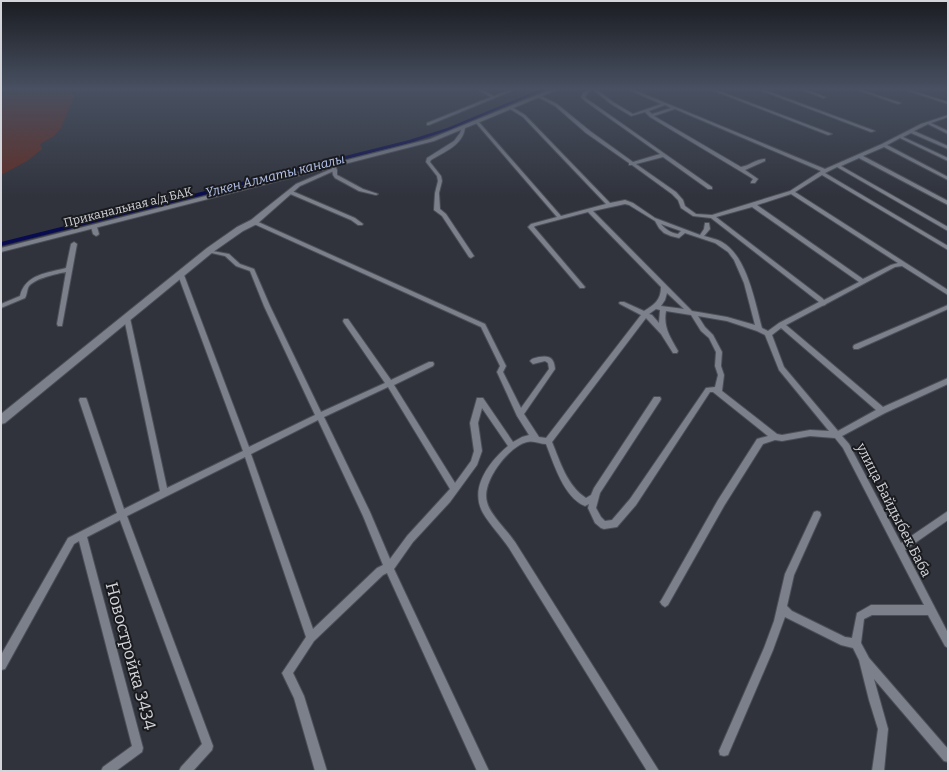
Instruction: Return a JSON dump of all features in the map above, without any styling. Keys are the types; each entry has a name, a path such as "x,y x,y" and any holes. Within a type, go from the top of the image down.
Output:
{"main road":[{"name":"Приканальная а/д БАК","path":"1,250 95,231 432,140 470,125"},
{"path":"1,420 209,251 240,229 254,222 306,180 322,176 334,167"}],"street":[{"path":"480,125 560,218"},
{"path":"533,125 608,205"},
{"path":"580,125 631,164 674,193 680,200 683,207 695,215 712,216 753,205 792,192 824,172 924,125"},
{"path":"621,125 710,188"},
{"path":"666,125 756,179 753,182"},
{"path":"715,125 824,172 948,248"},
{"path":"806,125 830,134"},
{"path":"857,125 873,131"},
{"path":"932,125 948,133"},
{"path":"463,128 463,132 457,143 429,159 428,162 439,176 440,181 437,193 437,210 444,215 471,256"},
{"path":"911,131 948,148"},
{"path":"900,137 948,160"},
{"path":"884,145 948,179"},
{"path":"631,164 663,155"},
{"path":"860,156 948,203"},
{"path":"740,169 746,168 763,160"},
{"path":"838,166 948,229"},
{"path":"334,167 335,175 337,177 360,190 371,194 376,194"},
{"path":"290,192 353,219 360,224"},
{"path":"792,192 948,293"},
{"path":"582,286 531,227 533,225 624,202 631,204 657,220 661,227 671,234 679,236 684,231 723,245 742,268 743,277 748,285 759,329"},
{"path":"753,205 863,282"},
{"path":"590,211 664,287 692,312 703,329 711,337 719,352 718,366 720,375 718,392"},
{"path":"712,216 820,299 823,304"},
{"path":"254,222 483,326 503,366 500,372 520,414 536,439 541,442 548,441 645,314 660,307 692,312 727,319 759,329 768,334 781,325 863,282 894,266 903,264"},
{"path":"701,237 707,228 707,224"},
{"path":"60,324 74,244"},
{"path":"209,251 227,255 238,265 252,270 267,306 367,514 389,568 483,771"},
{"path":"1,306 23,297 28,283 69,269"},
{"path":"181,274 247,452 311,638"},
{"path":"663,332 661,326 660,306 664,294 664,287"},
{"path":"622,303 650,316 663,332 675,351"},
{"path":"856,347 948,307"},
{"path":"128,318 164,493"},
{"path":"346,321 389,383 454,489"},
{"path":"781,325 882,411"},
{"name":"улица Байдыбек Баба","path":"768,334 782,368 846,446 948,643"},
{"path":"520,414 552,369 551,362 546,358 533,361"},
{"path":"1,665 71,540 320,416 431,364"},
{"path":"665,602 721,503 760,441 775,437 782,438 810,433 836,435 882,411 948,381"},
{"path":"657,399 597,491 594,498 592,508 598,520 604,525 614,524 633,502 708,390 714,389 775,437"},
{"path":"84,400 122,514 208,746 185,771"},
{"path":"321,771 299,696 286,673 311,638 380,571 389,568 410,539 454,489 474,463 478,451 474,423 480,400 512,446"},
{"path":"536,439 525,440 512,446 491,470 483,484 482,501 508,539 552,612 653,771"},
{"path":"548,441 569,487 577,499 585,502 594,498"},
{"path":"724,751 768,650 779,621 790,574 817,515"},
{"path":"899,549 948,515"},
{"name":"Новостройка 3434","path":"82,535 138,748 107,771"},
{"path":"782,608 789,614 844,642 856,644"},
{"path":"878,771 883,729 862,652 856,644 860,616 871,610 931,610"},
{"path":"864,659 948,757"}],"shaded area":[{"path":"1,125 62,125 54,136 40,144 42,149 27,161 1,175"}],"waterway":[{"name":"Үлкен Алматы каналы","path":"1,244 411,141 458,125"}]}
